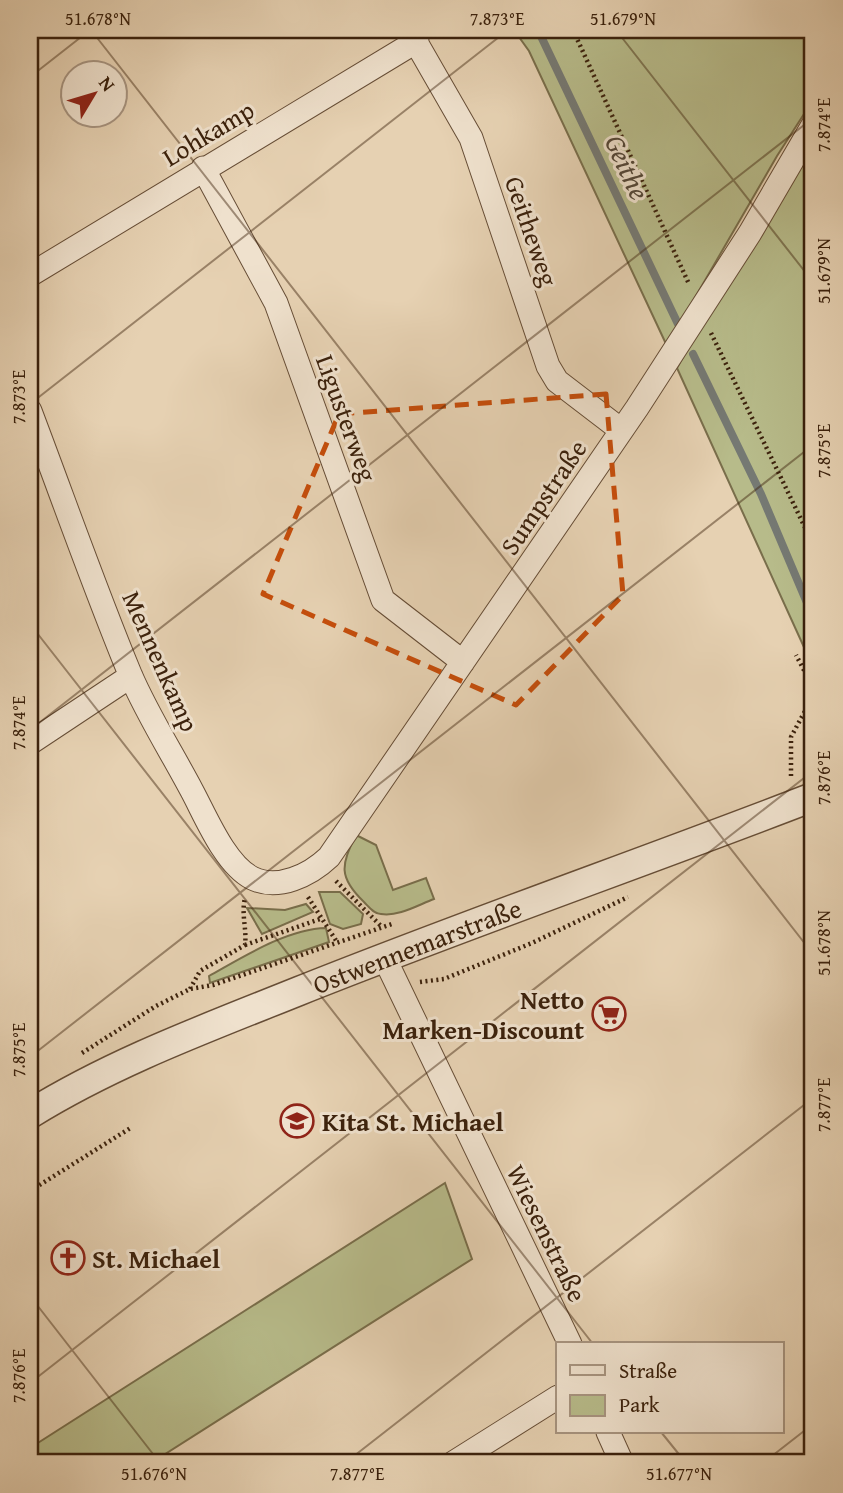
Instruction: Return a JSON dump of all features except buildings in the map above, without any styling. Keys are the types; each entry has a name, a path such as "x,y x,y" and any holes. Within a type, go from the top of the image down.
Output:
{"street":[{"name":"Lohkamp","path":"30,275 413,35"},
{"name":"Geitheweg","path":"413,35 471,138 548,366 557,381 621,430"},
{"name":"Sumpstraße","path":"295,880 320,866 329,857 463,662 621,430 750,233 813,125"},
{"name":"Ligusterweg","path":"203,168 276,303 383,600 463,662"},
{"name":"Mennenkamp","path":"30,411 131,676 215,833 237,867 251,877"},
{"path":"30,743 131,676"},
{"name":"Ostwennemarstraße","path":"30,1114 86,1082 161,1047 384,957 813,797"},
{"path":"251,877 272,882 295,880"},
{"name":"Wiesenstraße","path":"384,957 569,1342"},
{"path":"453,1463 556,1398"},
{"path":"609,1434 622,1463"}],"path":[{"path":"791,776 791,737 805,712 808,692 806,674 796,655"},
{"path":"320,866 382,927"},
{"path":"245,945 247,931 243,907 251,877"},
{"path":"71,1060 156,1006 190,989 213,985 338,942 295,880"},
{"path":"397,986 444,979 532,943 638,892"},
{"path":"190,989 201,971 245,945 323,918"},
{"path":"30,1191 132,1128"}],"highlighted area":[{"path":"606,394 623,595 516,705 263,594 339,414"}],"green space":[{"path":"514,30 813,30 813,100 777,156 667,346 529,51"},
{"path":"813,142 813,667 677,368 715,298"},
{"path":"356,835 376,845 393,890 426,878 434,899 394,914 378,914 372,910 346,878 345,863"},
{"path":"319,892 340,892 363,914 361,924 343,929 330,924"},
{"path":"306,904 313,912 262,934 247,908 285,910"},
{"path":"326,928 329,942 210,983 209,976 266,945 296,933"},
{"path":"445,1183 472,1259 151,1463 30,1463 30,1448"}],"waterway":[{"name":"Geithe","path":"538,30 678,324"},
{"name":"Geithe","path":"693,354 761,494 813,617"}],"place":[{"name":"Netto Marken-Discount","path":"609,1014"},
{"name":"Kita St. Michael","path":"297,1121"},
{"name":"St. Michael","path":"68,1258"}]}
